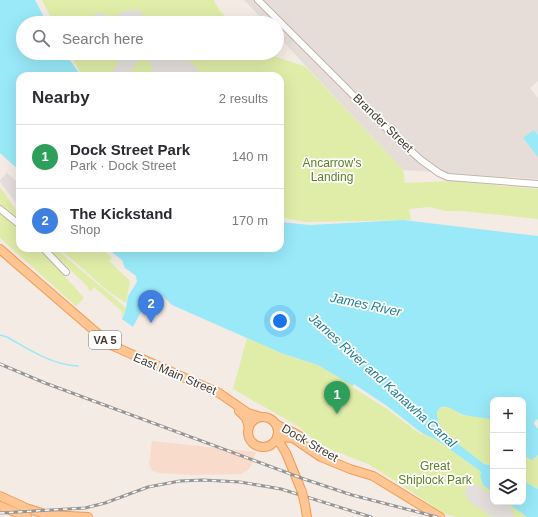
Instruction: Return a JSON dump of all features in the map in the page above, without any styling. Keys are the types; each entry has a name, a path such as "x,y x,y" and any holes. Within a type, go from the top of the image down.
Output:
{"main road":[{"name":"East Main Street","path":"0,249 111,345 219,393 248,413 261,417"},
{"name":"East Main Street","path":"0,257 108,348 222,400 243,415 247,420 249,427"},
{"name":"VA 5","path":"261,417 268,418 276,424 278,429 277,438 286,453 302,492 307,517"},
{"path":"249,427 255,419 261,417"},
{"name":"Dock Street","path":"276,424 297,434 318,451 383,481 440,517"},
{"name":"VA 5","path":"249,427 249,436 253,443 258,446 266,446 277,451 288,461"},
{"path":"266,446 273,443 277,438"},
{"name":"Dock Street","path":"277,438 293,438 324,458 350,469 366,473"},
{"path":"0,496 26,508 48,515 88,517"},
{"path":"0,506 28,517"}],"street":[{"name":"Brander Street","path":"258,0 274,16"},
{"name":"Brander Street","path":"284,26 391,133 421,160 439,173 448,176 538,184"},
{"path":"0,209 16,222"},
{"path":"47,252 66,272"}],"shaded area":[{"path":"244,0 538,0 538,81 530,88 538,98 538,179 403,170 284,42 284,16 259,16"},
{"path":"130,9 134,11 141,10 143,13 141,16 115,16"},
{"path":"100,12 107,16 93,16"},
{"path":"120,60 139,60 130,72 113,72"},
{"path":"148,60 191,61 198,72 153,72"},
{"path":"7,173 16,181 16,203 0,182 0,180"},
{"path":"152,441 256,452 251,466 248,470 241,474 193,475 160,473 152,471 149,464"},
{"path":"473,484 479,486 490,494 490,505 506,505 512,509 514,517 492,517 470,502 465,494 468,486"}],"green space":[{"path":"42,0 214,0 219,10 225,16 50,16"},
{"name":"Ancarrow's Landing","path":"284,59 306,67 403,170 405,183 452,181 538,189 538,219 462,211 446,211 429,207 409,209 411,220 304,222 284,218 284,72 80,72 74,60"},
{"path":"0,187 16,210 16,217 11,212 0,204"},
{"path":"0,213 16,225 16,252 44,252 84,298 76,306 0,238"},
{"path":"52,252 60,252 126,308 121,318 122,311 94,287 90,292 87,286"},
{"path":"64,252 105,252 112,258 109,261 130,281 126,303 108,291"},
{"path":"247,338 281,353 318,365 388,407 420,432 437,440 480,471 483,485 490,490 490,505 510,505 527,517 457,517 444,514 368,464 332,450 316,441 299,427 233,389"},
{"name":"Great Shiplock Park","path":"446,407 455,410 462,415 490,419 490,465 484,464 441,431 437,415 438,410"},
{"path":"538,455 538,489 527,483 526,456 528,458 535,458"}],"water":[{"path":"0,0 35,0 43,16 16,16 16,60 70,60 78,72 16,72 16,167 0,153"},
{"path":"534,130 538,135 538,157 523,138"},
{"path":"403,220 538,236 538,419 534,424 538,429 538,455 532,460 526,456 526,397 490,397 490,419 464,415 448,407 441,408 437,412 437,417 443,432 484,464 490,465 490,490 483,485 480,471 437,440 420,432 388,407 318,365 281,353 172,305 159,292 155,292 141,312 133,327 122,319 126,309 128,296 137,282 136,276 125,268 122,260 112,252 284,252 284,222 310,225"},
{"path":"526,483 538,489 538,517 527,517 510,505 526,505"}],"pier":[{"path":"354,384 387,406 423,434 422,435 387,409 352,387"}],"waterway":[{"path":"0,335 7,337 50,360 78,366"}],"railway":[{"path":"0,364 45,383 304,479 352,495 437,517"},
{"path":"0,513 85,508 105,503 148,487 180,481 203,480 240,482 281,489 371,517"}],"place":[{"name":"The Kickstand","path":"151,323"},
{"name":"Dock Street Park","path":"337,414"}],"water label":[{"name":"James River","path":"366,304"},
{"name":"James River and Kanawha Canal","path":"383,380"}]}
